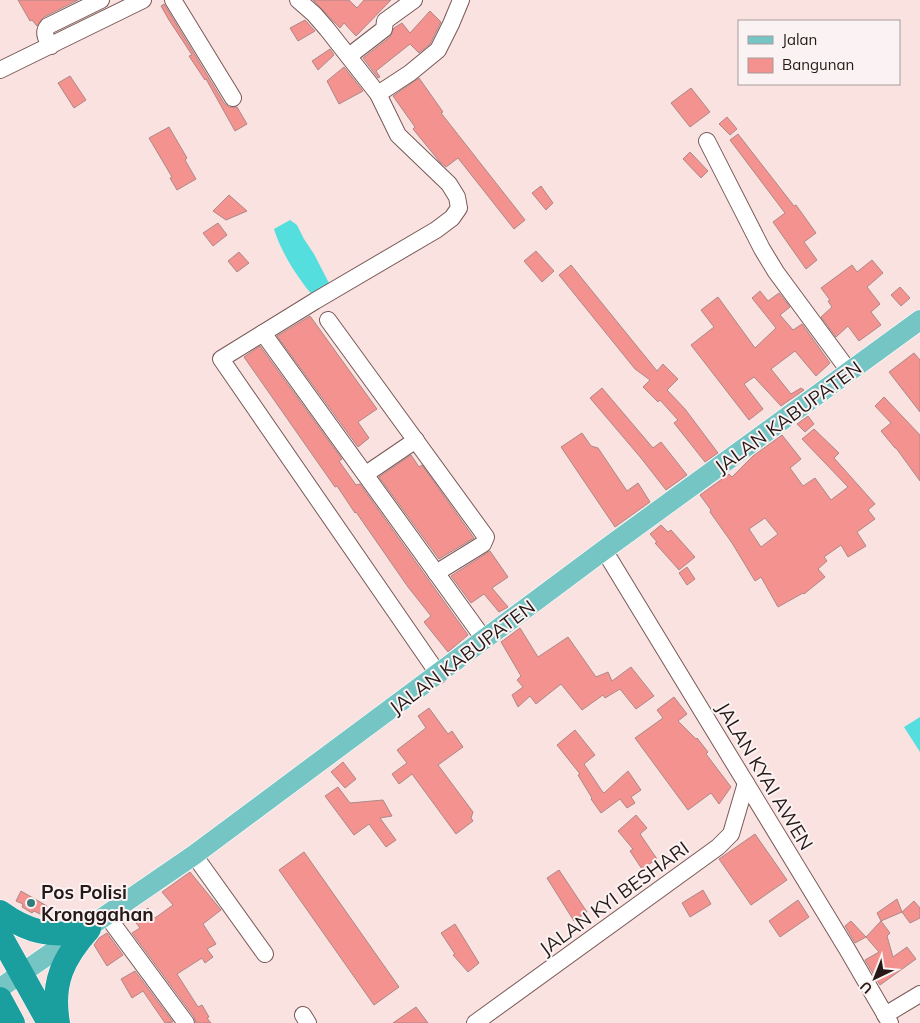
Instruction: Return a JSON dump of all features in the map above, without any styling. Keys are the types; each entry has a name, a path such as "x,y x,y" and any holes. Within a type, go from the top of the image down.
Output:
{"highway":[{"path":"0,912 18,924 39,932 64,934 93,926"},
{"path":"58,1023 56,992 60,971 70,951 93,926"},
{"path":"0,935 49,1023"},
{"path":"0,999 13,1023"}],"main road":[{"name":"JALAN KABUPATEN","path":"0,988 194,855 604,550 849,371 917,328"}],"street":[{"path":"0,70 143,0"},
{"path":"173,0 233,98"},
{"path":"298,0 314,14 378,94 398,135 450,184 457,197 459,208 452,218 436,230 221,358 438,674"},
{"path":"349,56 384,30 385,21 414,0"},
{"path":"378,94 410,73 438,50 461,0"},
{"path":"51,46 45,34 48,26 97,2 101,21"},
{"path":"707,141 762,249 776,272 849,371"},
{"path":"328,320 486,537 483,544 436,573"},
{"path":"263,334 484,639"},
{"path":"366,474 416,440"},
{"name":"JALAN KYAI AWEN","path":"604,550 847,949 887,1019"},
{"name":"JALAN KYI BESHARI","path":"475,1023 718,847 731,834 746,783"},
{"path":"194,855 264,954"},
{"path":"93,926 186,1023"},
{"path":"887,1019 920,994"}],"water":[{"path":"290,220 297,225 331,287 313,296 290,264 274,229"},
{"path":"920,717 920,752 904,727"}],"building":[{"path":"18,0 78,0 44,17 37,26 32,20 30,21"},
{"path":"313,0 349,0 357,8 364,0 391,0 356,36 344,23 340,28"},
{"path":"164,4 224,103 229,107 237,107 247,124 235,131 206,79 189,56 192,55 161,6"},
{"path":"430,11 441,22 430,44 419,53 410,44 376,71 380,77 378,78 363,58 390,37 394,28 402,23 410,33"},
{"path":"305,20 315,31 298,41 290,28"},
{"path":"330,49 334,55 318,70 312,61"},
{"path":"344,67 363,91 339,104 327,81"},
{"path":"70,76 86,100 74,108 58,83"},
{"path":"419,78 443,112 441,113 525,220 514,229 458,158 446,167 413,129 415,127 393,96"},
{"path":"691,88 710,112 690,127 671,103"},
{"path":"727,117 737,129 730,135 719,124"},
{"path":"169,127 187,158 185,160 196,179 177,190 170,178 172,177 149,138"},
{"path":"738,134 794,206 796,205 816,233 804,242 817,260 806,269 773,222 785,213 730,140"},
{"path":"690,152 708,171 701,178 683,159"},
{"path":"541,186 553,203 546,210 532,193"},
{"path":"229,195 247,211 226,220 213,211"},
{"path":"218,223 227,235 213,246 203,233"},
{"path":"536,251 554,271 542,282 524,261"},
{"path":"239,252 249,263 237,272 228,261"},
{"path":"872,260 883,273 867,287 880,304 871,312 881,325 859,341 848,326 836,337 821,317 832,307 828,301 830,300 821,288 852,265 857,272"},
{"path":"571,265 657,371 663,364 678,379 667,390 685,409 718,453 705,462 674,423 678,420 660,400 658,402 643,387 650,380 635,369 559,275"},
{"path":"900,287 910,298 901,306 891,295"},
{"path":"760,291 768,301 779,293 790,307 780,315 793,330 802,324 830,363 816,376 795,351 771,369 791,394 801,388 804,390 781,406 754,377 744,384 763,409 749,420 691,345 714,327 701,310 718,297 755,348 776,328 752,298"},
{"path":"310,316 377,409 358,422 369,438 358,447 277,336"},
{"path":"260,346 342,459 339,461 356,485 360,484 468,635 448,652 424,622 431,616 408,587 337,486 335,487 244,357"},
{"path":"914,353 920,360 920,412 889,372"},
{"path":"602,388 653,448 661,442 687,475 666,490 590,398"},
{"path":"884,397 920,435 920,481 881,431 891,423 875,406"},
{"path":"808,416 814,424 805,432 797,424"},
{"path":"814,429 839,453 834,458 875,504 868,510 875,519 857,532 866,546 848,557 841,545 824,557 827,561 818,569 825,577 804,594 778,607 761,577 755,581 700,495 729,474 732,477 753,456 782,435 801,459 790,468 803,486 815,478 831,500 848,487 802,439","holes":["765,518 778,534 761,547 749,529"]},
{"path":"582,433 591,446 598,448 627,491 638,483 650,502 615,527 561,447"},
{"path":"411,455 419,467 422,465 474,538 439,559 379,477"},
{"path":"661,525 668,532 671,530 695,557 679,570 655,543 657,542 650,534"},
{"path":"490,551 508,577 492,588 508,607 499,612 484,594 471,603 451,576"},
{"path":"687,567 695,579 687,585 679,573"},
{"path":"520,628 538,657 568,637 596,677 608,672 612,681 631,667 654,696 636,709 620,689 605,698 603,695 582,710 561,684 536,704 530,696 518,707 512,695 523,687 517,680 521,676 501,642"},
{"path":"674,697 687,714 678,721 697,738 708,752 706,754 731,787 719,804 711,793 688,810 635,738 663,718 657,710"},
{"path":"429,708 448,734 452,731 463,747 438,765 473,812 471,818 473,821 456,834 412,774 399,784 392,774 407,763 397,750 426,728 418,716"},
{"path":"575,730 595,755 584,764 602,791 604,793 628,771 641,790 631,797 635,803 627,808 620,799 601,813 578,775 580,774 557,745"},
{"path":"343,762 356,779 345,788 331,772"},
{"path":"338,787 350,803 383,800 392,816 380,818 396,840 386,847 369,824 354,835 325,796"},
{"path":"636,815 647,828 640,834 657,859 642,869 630,851 633,849 618,831"},
{"path":"755,834 787,880 751,905 719,859"},
{"path":"304,852 399,987 374,1005 279,870"},
{"path":"559,870 587,912 574,921 547,878"},
{"path":"190,872 221,910 203,924 216,944 207,949 213,957 205,963 202,958 177,974 198,1007 202,1005 211,1023 196,1023 194,1017 132,933 140,928 133,919 148,908 155,918 173,905 162,892"},
{"path":"703,890 711,904 690,917 682,903"},
{"name":"Pos Polisi Kronggahan","path":"21,891 47,906 42,915 34,911 32,913 22,907 23,904 16,901"},
{"path":"897,899 902,912 881,921 877,913"},
{"path":"798,900 809,917 780,937 769,921"},
{"path":"914,901 920,908 920,918 910,923 902,912"},
{"path":"851,921 866,937 855,943 845,926"},
{"path":"881,921 890,933 887,936 893,957 907,947 916,959 880,985 865,960 879,952 866,937"},
{"path":"455,924 479,963 468,972 453,955 455,954 441,933"},
{"path":"107,933 123,955 107,966 94,945 99,938"},
{"path":"135,971 173,1022 165,1023 143,991 132,998 121,979"},
{"path":"416,1007 428,1023 393,1023"}],"place":[{"name":"Pos Polisi Kronggahan","path":"31,903"}]}
